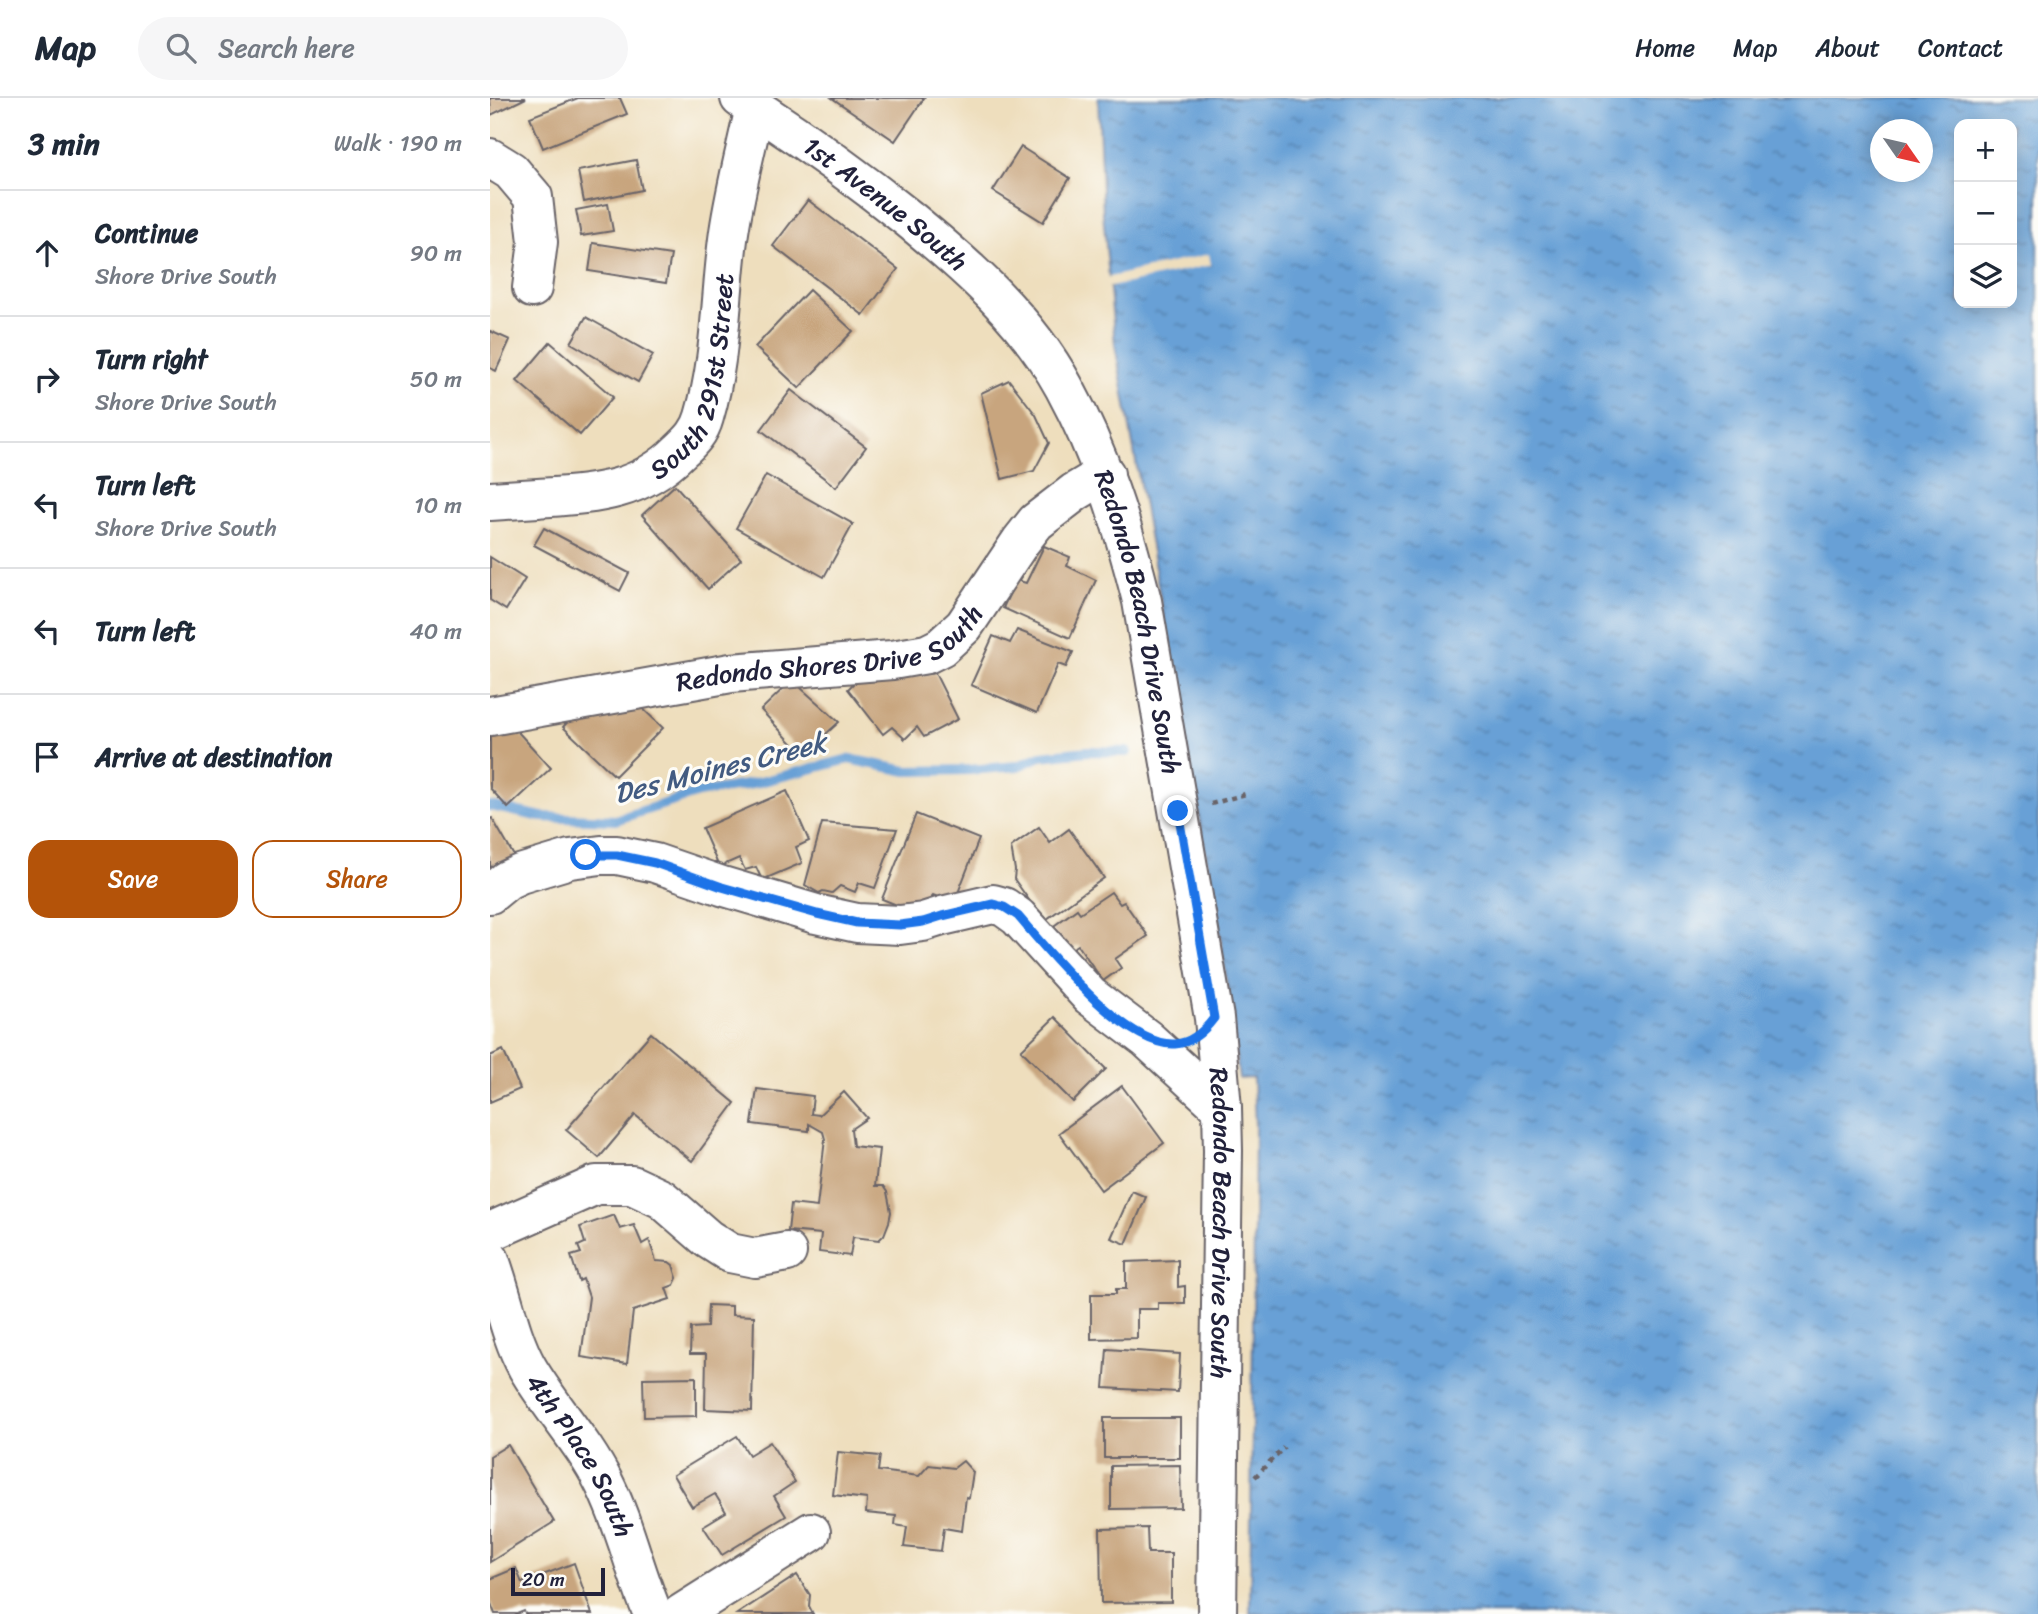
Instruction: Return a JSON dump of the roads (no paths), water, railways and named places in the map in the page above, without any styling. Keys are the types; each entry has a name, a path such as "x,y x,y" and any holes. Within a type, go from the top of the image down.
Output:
{"street":[{"name":"1st Avenue South","path":"748,103 856,177 938,243 991,291"},
{"name":"South 291st Street","path":"490,501 591,495 614,489 656,472 697,435 704,419 720,332 729,232 748,103"},
{"path":"490,158 512,171 533,197 538,242 532,288"},
{"name":"Redondo Beach Drive South","path":"991,291 1024,329 1063,384 1105,474 1128,544 1142,601 1214,1018 1223,1151 1217,1614"},
{"name":"Redondo Shores Drive South","path":"490,716 732,673 892,660 928,654 941,647 964,626 1036,522 1105,474"},
{"path":"490,894 507,880 520,874 570,859 617,855 655,863 722,887 857,923 900,925 923,922 993,904 1004,907 1018,916 1090,996 1147,1039 1222,1108"},
{"path":"1147,1039 1175,1044 1187,1041 1204,1032 1214,1018"},
{"path":"490,1232 596,1185 632,1185 662,1199 708,1239 730,1253 755,1258 787,1252"},
{"name":"4th Place South","path":"490,1260 518,1350 536,1382 603,1481 624,1526 653,1614"},
{"path":"681,1614 811,1532"}],"water":[{"path":"1098,98 2038,98 2038,1614 1250,1614 1255,1127 1253,1078 1239,1079 1221,939 1115,344 1103,213"}],"waterway":[{"name":"Des Moines Creek","path":"490,806 542,817 615,820 698,793 752,784 849,759 907,771 969,770 1018,766 1041,756 1088,751 1127,752"}]}
